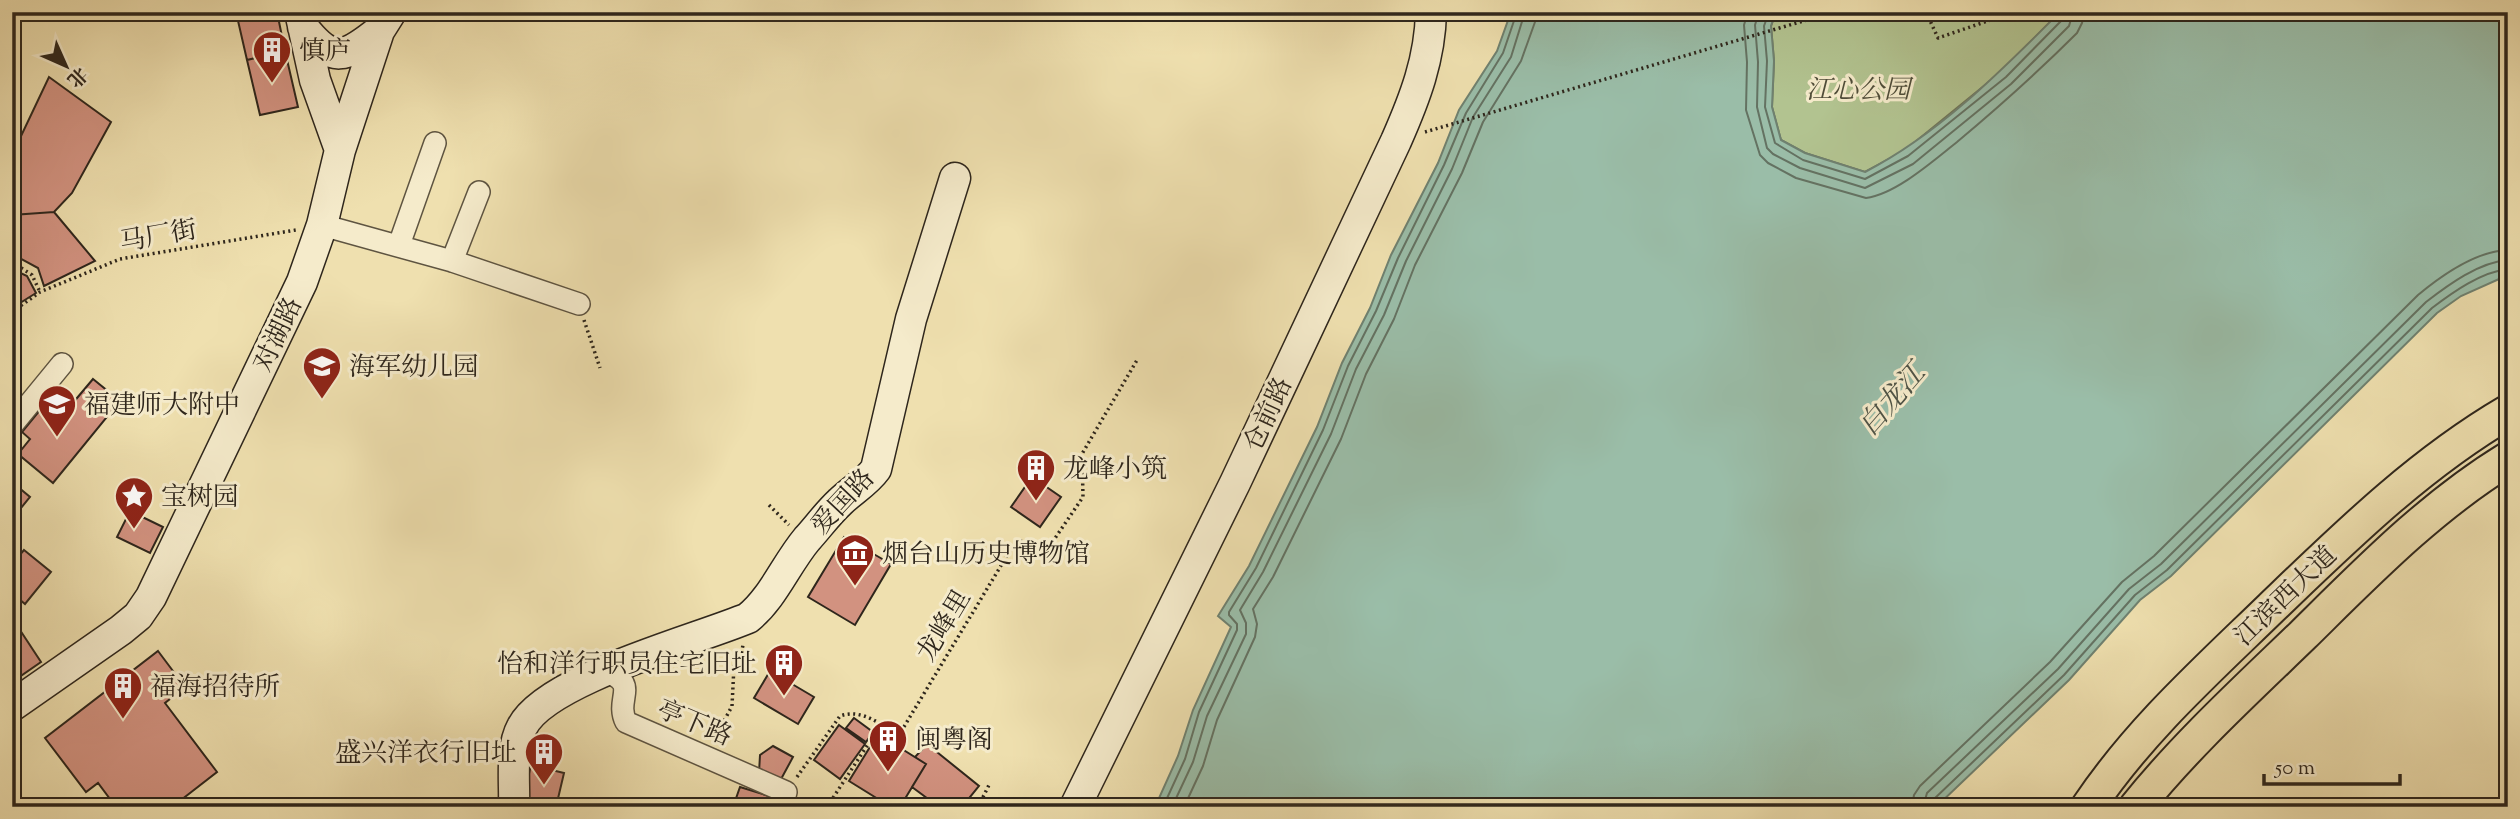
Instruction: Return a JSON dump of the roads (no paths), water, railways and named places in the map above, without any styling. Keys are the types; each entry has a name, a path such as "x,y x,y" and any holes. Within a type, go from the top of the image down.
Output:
{"main road":[{"name":"江滨西大道","path":"2088,807 2109,776 2158,719 2329,552 2417,475 2508,412"},
{"name":"江滨西大道","path":"2136,807 2196,739 2380,560 2431,514 2508,458"}],"street":[{"name":"仓前路","path":"1062,807 1223,478 1381,129 1405,62 1413,12"},
{"name":"仓前路","path":"1075,807 1235,483 1396,141 1417,94 1424,70 1429,51 1431,12"},
{"path":"301,20 321,46 337,54 353,51 385,22"},
{"path":"301,20 315,80 340,150"},
{"name":"对湖路","path":"12,706 121,630 138,616 148,603 302,282 322,225 340,150 385,22"},
{"path":"399,246 435,143"},
{"name":"爱国路","path":"514,807 515,762 522,727 541,704 557,693 603,671 743,620 761,606 805,541 840,502 869,479 876,469 911,319 955,178"},
{"path":"452,261 479,192"},
{"path":"322,225 452,261 579,304"},
{"path":"12,425 62,364"},
{"name":"亭下路","path":"603,671 624,683 626,690 622,713 626,722 705,757 784,799"}],"water":[{"name":"白龙江","path":"1511,12 1776,12 1771,26 1774,61 1772,107 1781,140 1805,153 1865,172 1892,157 1944,120 1992,79 2060,12 2508,12 2508,275 2461,296 2437,313 2171,576 2140,600 2069,680 1936,807 1155,807 1178,756 1193,710 1231,627 1218,616 1249,566 1317,427 1342,363 1370,308 1391,255 1438,163 1459,110 1497,51"}],"place":[{"name":"慎庐","path":"272,84"},
{"name":"海军幼儿园","path":"322,400"},
{"name":"福建师大附中","path":"57,438"},
{"name":"龙峰小筑","path":"1036,502"},
{"name":"宝树园","path":"134,530"},
{"name":"烟台山历史博物馆","path":"855,587"},
{"name":"怡和洋行职员住宅旧址","path":"784,697"},
{"name":"福海招待所","path":"123,720"},
{"name":"闽粤阁","path":"888,773"},
{"name":"盛兴洋衣行旧址","path":"544,786"}],"park label":[{"name":"江心公园","path":"1858,89"}]}
